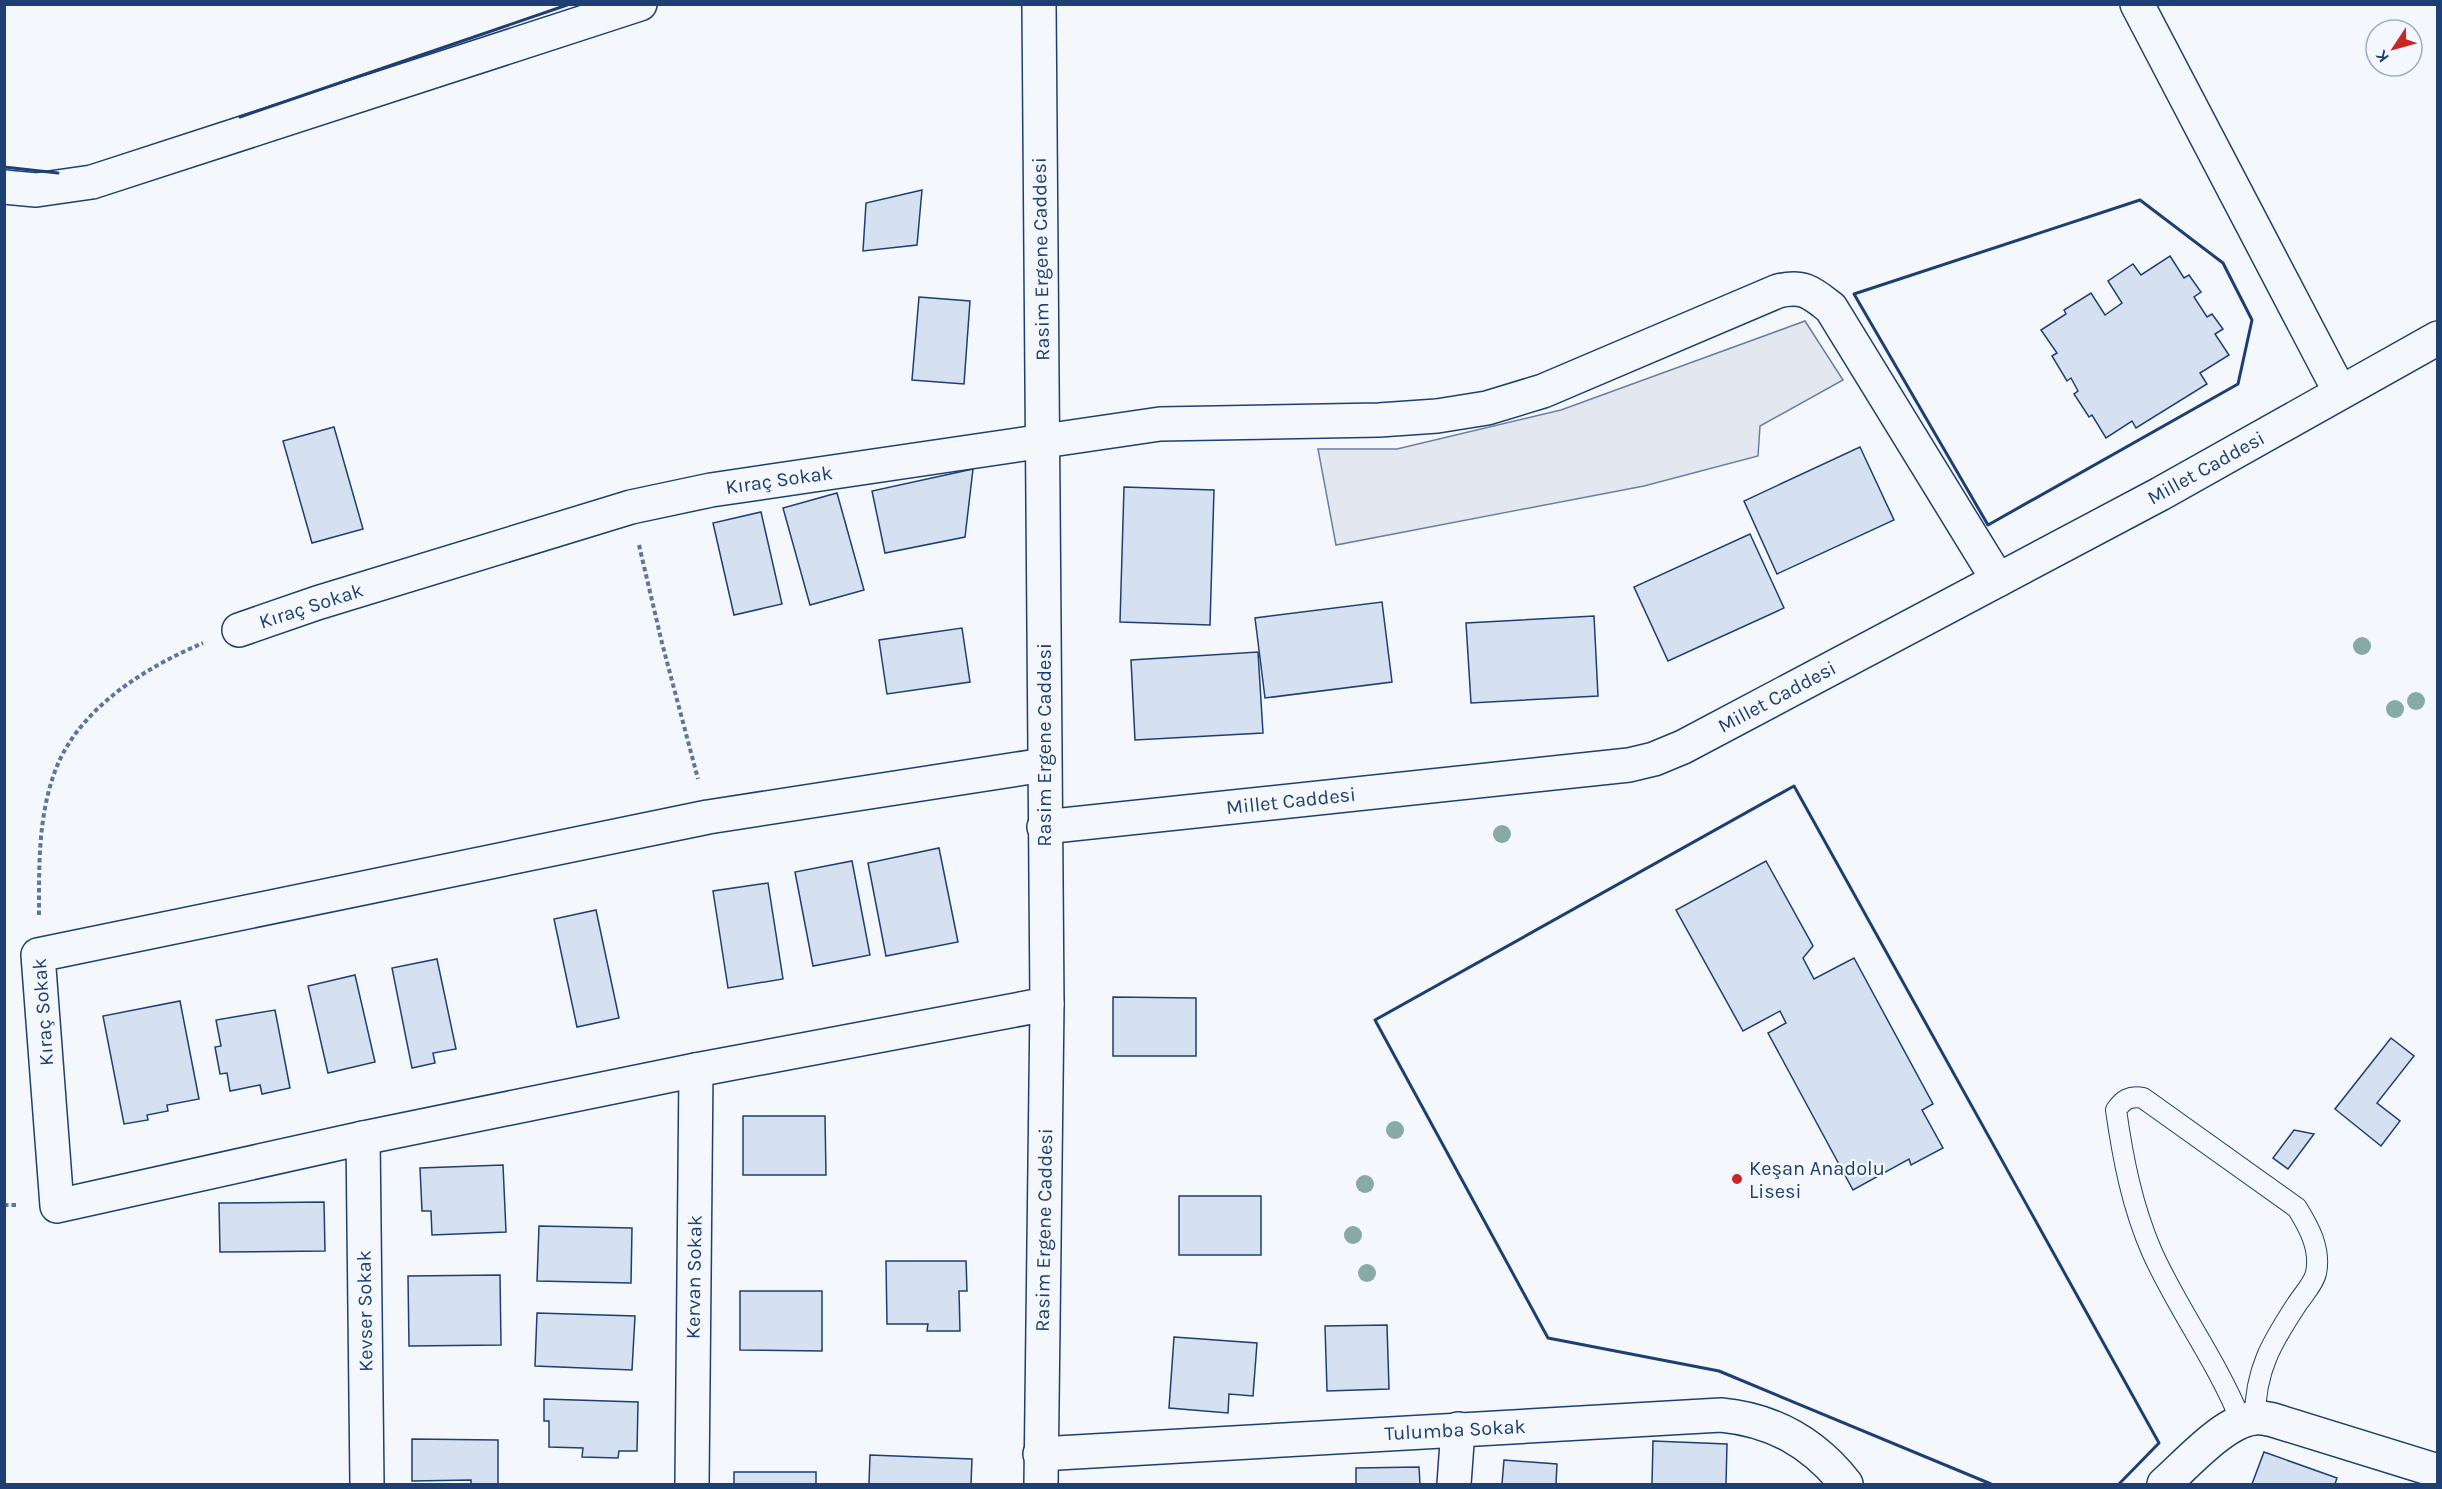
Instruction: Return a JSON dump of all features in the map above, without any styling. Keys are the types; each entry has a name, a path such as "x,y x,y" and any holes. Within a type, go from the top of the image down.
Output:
{"street":[{"path":"4,187 36,190 92,182 640,4"},
{"name":"Rasim Ergene Caddesi","path":"1039,4 1047,1004 1041,1469"},
{"path":"2137,4 2340,392"},
{"name":"Kıraç Sokak","path":"239,630 317,603 631,507 711,490 1160,424 1379,420 1437,416 1487,408 1543,392 1778,291 1793,288 1811,292 1832,309 1998,580"},
{"name":"Millet Caddesi","path":"1044,827 1629,765 1654,759 1683,747 2160,494 2438,338"},
{"path":"38,955 708,817 1044,765"},
{"name":"Kıraç Sokak","path":"38,955 57,1206 363,1138"},
{"path":"363,1138 696,1070 1047,1004"},
{"name":"Kervan Sokak","path":"692,1485 696,1070"},
{"name":"Kevser Sokak","path":"363,1138 367,1485"},
{"name":"Tulumba Sokak","path":"1041,1469 1458,1430 1721,1415 1739,1417 1791,1434 1822,1457 1846,1485"},
{"path":"2164,1485 2219,1435 2248,1419 2274,1420 2438,1471"},
{"path":"1454,1485 1458,1430"}],"lane":[{"path":"2128,1098 2143,1098 2297,1208 2308,1225 2315,1243 2316,1274 2273,1341 2263,1362 2255,1401 2248,1419 2170,1288 2151,1251 2136,1212 2123,1162 2116,1110 2128,1098"}],"path":[{"path":"631,507 662,643 708,817"},
{"name":"Kıraç Sokak","path":"38,955 40,843 46,800 54,772 69,742 87,720 133,681 182,652 239,630"}],"shaded area":[{"path":"1805,321 1843,380 1760,426 1758,456 1644,486 1336,545 1318,449 1397,449 1561,410"}],"building":[{"path":"922,190 917,245 863,251 866,203"},
{"path":"2170,256 2184,278 2189,275 2201,292 2194,297 2207,317 2212,314 2223,329 2215,334 2229,355 2200,373 2207,384 2136,428 2132,421 2106,438 2092,415 2089,417 2074,394 2078,391 2071,378 2067,381 2052,356 2057,353 2041,330 2066,314 2064,310 2091,293 2105,315 2122,303 2108,281 2133,264 2141,275"},
{"path":"919,297 970,301 964,384 912,380"},
{"path":"334,427 363,529 312,543 283,441"},
{"path":"1860,447 1894,520 1777,574 1744,501"},
{"path":"973,469 965,537 885,553 872,491"},
{"path":"1124,487 1214,490 1210,625 1120,622"},
{"path":"837,493 864,590 810,605 783,508"},
{"path":"761,512 782,604 734,615 713,523"},
{"path":"1750,534 1784,608 1668,661 1634,587"},
{"path":"1382,602 1392,682 1265,698 1255,618"},
{"path":"1594,616 1598,696 1471,703 1466,623"},
{"path":"962,628 970,682 887,694 879,640"},
{"path":"1258,652 1263,733 1135,740 1131,660"},
{"path":"939,848 958,942 886,956 868,863"},
{"path":"852,861 870,955 813,966 795,872"},
{"path":"1766,861 1813,946 1803,958 1814,979 1854,958 1933,1104 1922,1110 1943,1148 1911,1165 1909,1159 1853,1190 1768,1033 1786,1023 1780,1011 1743,1031 1676,910"},
{"path":"768,883 783,979 728,988 713,891"},
{"path":"596,910 619,1018 577,1027 554,919"},
{"path":"437,959 456,1049 433,1053 435,1063 412,1068 392,968"},
{"path":"355,975 375,1062 328,1073 308,986"},
{"path":"1113,997 1196,998 1196,1056 1113,1056"},
{"path":"180,1001 199,1099 167,1105 168,1111 147,1115 148,1120 124,1124 103,1016"},
{"path":"275,1010 290,1088 262,1094 260,1085 230,1091 227,1073 220,1074 215,1047 221,1046 216,1020"},
{"path":"2391,1038 2414,1056 2377,1103 2400,1121 2381,1146 2335,1109"},
{"path":"743,1116 825,1116 826,1175 743,1175"},
{"path":"2294,1130 2314,1134 2288,1169 2273,1158"},
{"path":"503,1165 506,1232 432,1235 431,1211 422,1211 420,1168"},
{"path":"1179,1196 1261,1196 1261,1255 1179,1255"},
{"path":"324,1202 325,1251 220,1252 219,1203"},
{"path":"539,1226 632,1228 631,1283 537,1281"},
{"path":"886,1261 966,1261 967,1291 959,1291 960,1331 927,1331 928,1324 887,1324"},
{"path":"500,1275 501,1345 409,1346 408,1276"},
{"path":"740,1291 822,1291 822,1351 740,1350"},
{"path":"537,1313 635,1316 632,1370 535,1366"},
{"path":"1387,1325 1389,1389 1327,1391 1325,1326"},
{"path":"1174,1337 1257,1343 1253,1396 1229,1394 1228,1413 1169,1408"},
{"path":"544,1399 638,1402 637,1451 619,1451 618,1458 582,1457 583,1448 549,1447 549,1421 544,1421"},
{"path":"412,1439 498,1440 498,1484 471,1484 471,1480 412,1481"},
{"path":"1653,1441 1727,1444 1726,1484 1652,1484"},
{"path":"2264,1452 2337,1478 2335,1484 2252,1484"},
{"path":"870,1455 972,1459 971,1484 869,1484"},
{"path":"1504,1460 1557,1464 1556,1484 1502,1484"},
{"path":"1419,1467 1420,1484 1356,1484 1356,1468"},
{"path":"734,1472 816,1472 816,1484 734,1484"}],"wall":[{"path":"240,117 570,4"},
{"path":"4,167 58,173"},
{"path":"2140,200 2223,263 2252,320 2238,384 1988,525 1854,294 2140,200"},
{"path":"1991,1484 1719,1371 1548,1338 1375,1020 1794,786 2159,1443 2119,1484"}],"place":[{"name":"Keşan Anadolu Lisesi","path":"1737,1179"}]}
